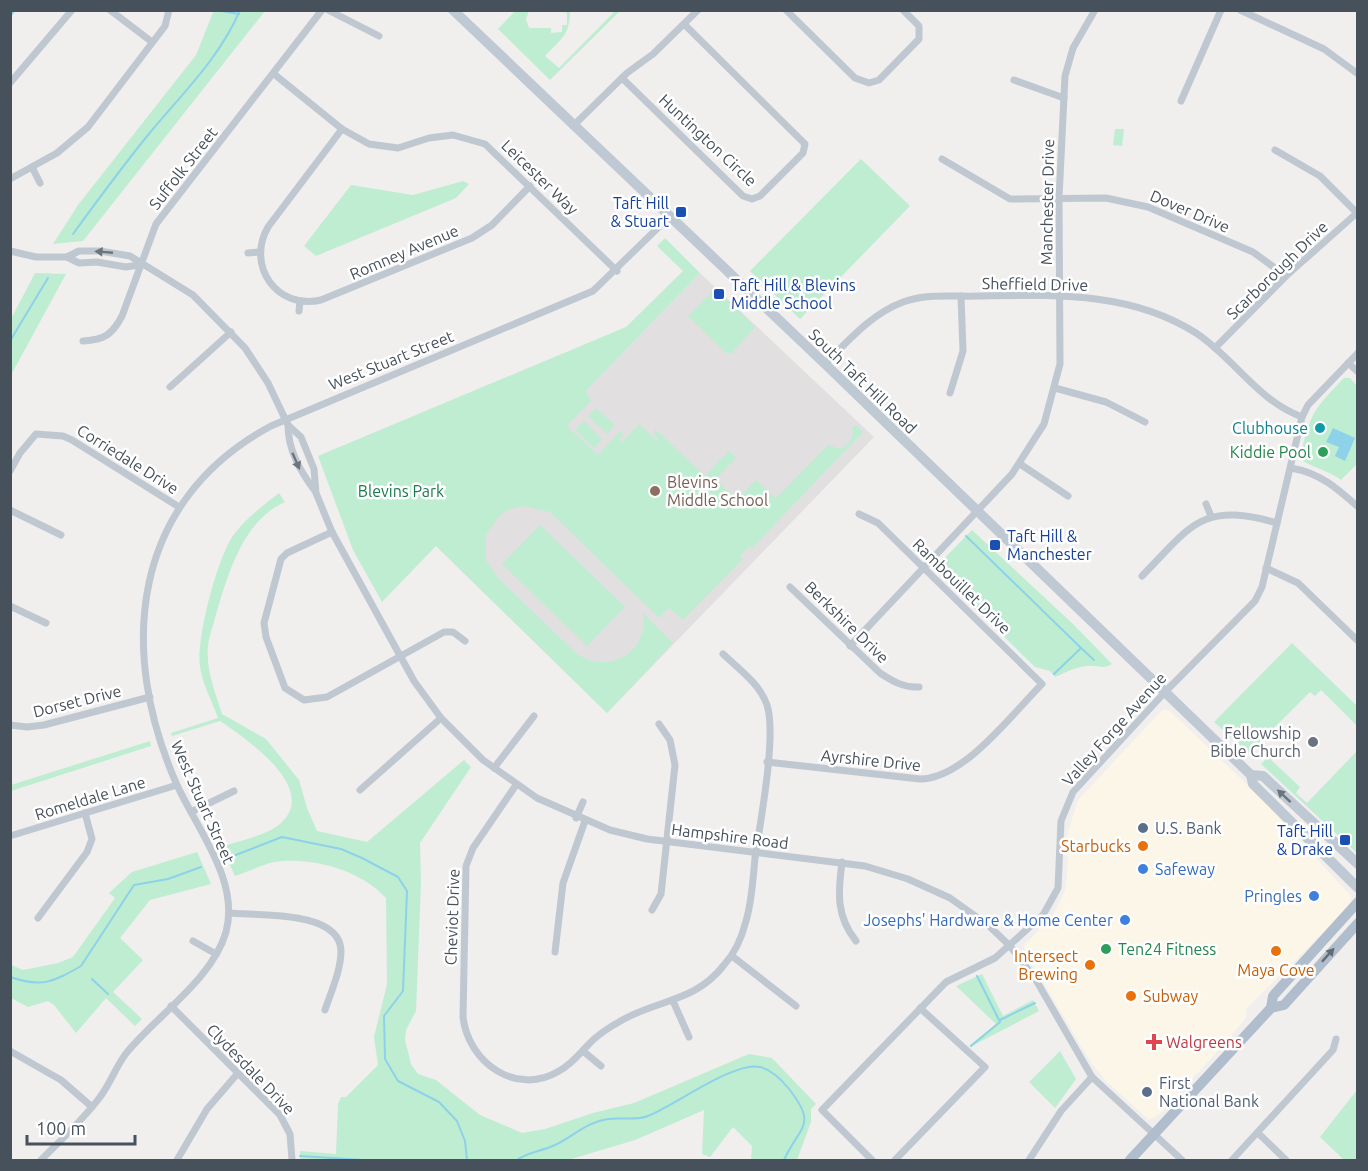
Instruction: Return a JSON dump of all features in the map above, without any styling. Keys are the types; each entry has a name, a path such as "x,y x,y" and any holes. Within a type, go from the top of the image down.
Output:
{"main road":[{"name":"South Taft Hill Road","path":"453,10 825,364 1251,775 1253,784 1358,888"},
{"name":"South Taft Hill Road","path":"1251,775 1263,776 1358,864"},
{"path":"1130,1161 1271,1008 1273,996 1358,902"},
{"path":"1271,1008 1284,1005 1358,923"}],"street":[{"path":"10,82 72,10"},
{"path":"110,10 152,42"},
{"path":"10,178 57,153 88,127 167,21 168,10"},
{"name":"Suffolk Street","path":"83,341 100,340 115,330 126,308 156,224 322,10"},
{"path":"328,10 379,36"},
{"path":"573,126 622,78 654,54 698,10"},
{"path":"786,10 855,78 869,83 879,80 921,34 919,26 903,10"},
{"name":"Manchester Drive","path":"850,645 978,512 1020,464 1039,436 1055,388 1060,364 1059,198 1065,76 1073,48 1095,10"},
{"path":"1181,101 1221,10"},
{"path":"1240,10 1324,49 1358,74"},
{"name":"Huntington Circle","path":"622,78 743,196 752,199 760,196 803,153 805,144 684,24"},
{"name":"Leicester Way","path":"274,74 342,129 369,144 391,148 407,146 441,135 472,138 493,150 617,271"},
{"path":"1014,80 1064,98"},
{"path":"299,311 300,301 285,297 274,289 262,269 259,252 268,227 342,129"},
{"path":"1275,150 1320,176 1357,213"},
{"name":"Dover Drive","path":"942,159 1010,199 1106,198 1149,207 1252,252 1286,276"},
{"path":"32,167 40,183"},
{"name":"Romney Avenue","path":"300,301 321,300 472,238 492,225 530,186"},
{"name":"Scarborough Drive","path":"1215,348 1286,276 1357,213"},
{"name":"West Stuart Street","path":"41,1161 92,1107 127,1053 200,976 216,954 226,932 229,913 225,886 177,785 165,753 150,697 142,634 145,595 155,557 179,507 196,484 219,461 252,436 582,297 605,283 669,217"},
{"name":"Hampshire Road","path":"10,251 36,257 67,257 79,251 100,251 129,256 140,265 180,285 231,332 258,366 287,422 301,437 311,460 316,493"},
{"path":"248,254 259,252"},
{"name":"Hampshire Road","path":"67,257 79,263 97,262 126,267 140,265"},
{"name":"Sheffield Drive","path":"825,364 868,322 887,309 917,298 1059,295 1105,299 1146,310 1178,323 1215,348 1276,406 1302,417"},
{"path":"950,393 963,351 961,296"},
{"path":"170,387 231,332"},
{"name":"Valley Forge Avenue","path":"872,1161 822,1110 946,982 995,958 1043,915 1054,897 1060,876 1061,821 1072,792 1165,692 1248,611 1259,595 1302,417 1308,405 1358,353"},
{"path":"1348,363 1358,372"},
{"path":"1055,388 1106,402 1145,422"},
{"name":"Hampshire Road","path":"287,422 288,441 303,475 316,493 332,532 420,690 441,718 494,768 516,785 576,818 610,830 667,842 756,854 842,862 899,876 950,898 988,925 1010,946 1036,980 1092,1077 1182,1161"},
{"name":"Corriedale Drive","path":"10,471 20,453 36,434 63,436 179,507"},
{"path":"1020,464 1068,496"},
{"path":"1291,468 1310,472 1331,483 1358,507"},
{"path":"1206,504 1211,516"},
{"path":"10,510 61,535"},
{"name":"Rambouillet Drive","path":"859,514 878,523 1042,684"},
{"path":"1142,576 1188,530 1211,516 1231,514 1277,523"},
{"path":"332,532 287,553 276,570 264,627 282,682 298,698 318,700 444,632 453,632 465,641"},
{"path":"1266,568 1298,583 1358,641"},
{"name":"Berkshire Drive","path":"790,586 850,645 888,678 910,688 919,687"},
{"path":"10,606 46,623"},
{"path":"601,1066 583,1051 613,1024 642,1010 673,1001 707,983 732,956 747,921 770,728 767,706 756,686 723,654"},
{"name":"Ayrshire Drive","path":"767,762 920,779 940,777 966,761 1042,684"},
{"name":"Dorset Drive","path":"10,725 27,727 44,725 150,697"},
{"path":"494,768 534,716"},
{"path":"360,790 441,718"},
{"path":"652,910 661,894 675,756 670,740 659,724"},
{"name":"Romeldale Lane","path":"10,836 177,785"},
{"name":"Cheviot Drive","path":"516,785 473,848 466,866 464,1017 468,1038 481,1059 504,1074 537,1078 556,1073 570,1065 583,1051"},
{"path":"191,812 234,791"},
{"path":"576,818 583,802"},
{"path":"38,918 87,852 91,831 85,813"},
{"path":"555,952 563,883 585,821"},
{"path":"842,862 838,891 840,913 848,931 856,941"},
{"path":"229,913 315,921 330,928 339,940 341,953 326,1010"},
{"path":"193,940 216,954"},
{"path":"732,956 796,1006"},
{"path":"673,1001 689,1037"},
{"name":"Clydesdale Drive","path":"171,1006 286,1124 290,1134 291,1161"},
{"path":"895,1161 985,1067 920,1008"},
{"path":"1232,1161 1333,1050 1336,1039"},
{"path":"10,1051 61,1080 92,1107"},
{"path":"177,1161 207,1109 238,1073"},
{"path":"1029,1161 1061,1111 1092,1077"},
{"path":"1258,1132 1286,1161"}],"shaded area":[{"name":"Blevins Middle School","path":"700,273 874,437 607,713 436,546"},
{"path":"1163,709 1170,711 1261,798 1352,897 1349,906 1246,1009 1246,1018 1226,1042 1159,1115 1149,1120 1106,1081 1092,1064 1024,950 1025,944 1052,917 1065,891 1068,866 1067,835 1078,800"}],"green space":[{"path":"214,10 265,11 83,241 53,244 78,205 196,55"},
{"path":"515,11 529,11 526,19 529,28 551,28 551,33 562,32 562,25 567,25 567,13 562,11 570,11 566,31 560,41 545,56 559,68 615,11 620,11 550,80 498,29"},
{"path":"1115,129 1124,129 1122,146 1113,145"},
{"path":"861,159 910,206 800,319 750,271"},
{"path":"463,181 469,184 456,198 316,256 304,246 351,185 413,195"},
{"name":"Blevins Park","path":"665,238 700,273 586,391 591,401 567,426 598,455 620,431 624,434 619,440 621,443 639,424 657,441 659,439 654,434 655,429 705,476 729,451 736,458 716,479 737,500 756,480 776,498 828,445 840,449 846,445 852,438 852,428 855,425 863,432 752,548 749,546 740,556 743,559 683,620 669,608 659,618 550,512 523,506 510,509 500,515 486,535 486,560 499,579 577,654 589,660 602,662 614,661 624,656 640,639 643,613 673,643 607,713 436,546 382,602 353,550 318,456 626,327 683,271 657,246"},
{"path":"35,273 66,274 11,375 11,319"},
{"path":"716,288 755,327 732,353 726,353 688,316"},
{"path":"1344,378 1350,378 1357,386 1357,464 1341,480 1300,458 1314,413"},
{"path":"596,408 615,425 607,434 588,416"},
{"path":"584,421 602,439 594,448 575,430"},
{"path":"279,493 285,502 268,512 254,526 243,543 226,581 209,639 209,668 222,714 266,739 299,780 317,831 367,842 464,760 471,767 420,843 421,882 416,1011 406,1030 405,1040 411,1064 418,1074 436,1080 480,1115 522,1133 545,1129 593,1113 634,1103 749,1054 772,1058 816,1104 811,1109 811,1122 797,1160 751,1160 752,1146 733,1127 710,1157 702,1154 704,1110 635,1140 568,1160 300,1160 300,1151 336,1154 338,1104 341,1097 346,1097 378,1065 374,1037 387,984 386,898 363,880 319,863 274,862 235,876 222,847 269,831 282,822 291,808 291,794 285,779 260,751 220,721 172,736 171,733 218,718 200,666 201,637 215,577 228,544 235,533 250,516"},
{"path":"540,525 625,607 587,646 502,564"},
{"path":"972,530 1074,625 1112,664 1103,667 1080,667 1055,677 1050,671 1035,667 939,573 937,566"},
{"path":"1292,643 1357,706 1357,726 1321,690 1315,696 1310,692 1249,753 1214,722"},
{"path":"150,741 151,746 11,791 11,785"},
{"path":"1357,751 1357,853 1261,764 1268,757 1300,787 1296,793 1307,803"},
{"path":"197,852 211,884 150,900 120,938 143,960 113,992 142,1019 135,1026 106,998 76,1033 54,1005 48,1001 28,1007 11,998 11,965 23,970 58,963 73,957 115,898 109,893 132,872"},
{"path":"982,974 1003,1016 1033,1000 1039,1011 972,1046 970,1045 996,1024 956,986"},
{"path":"1060,1051 1076,1079 1055,1108 1029,1082"},
{"path":"1357,1090 1357,1160 1344,1160 1320,1137"}],"water":[{"path":"1333,428 1355,438 1345,461 1335,456 1339,447 1326,442"}],"waterway":[{"path":"10,16 15,10"},
{"path":"182,11 213,10"},
{"path":"216,10 239,14"},
{"path":"73,234 138,147 211,60 232,28 240,10"},
{"path":"10,341 48,278"},
{"path":"966,536 1081,648"},
{"path":"1054,674 1081,648 1094,660"},
{"path":"228,858 282,837 341,849 398,877 407,891 403,991 384,1016 385,1059 398,1081 439,1102 457,1121 465,1141 467,1160"},
{"path":"10,977 31,982 47,982 81,966 134,885 168,879 201,867"},
{"path":"971,1046 1000,1022 977,976"},
{"path":"92,979 108,994"},
{"path":"1000,1020 1035,1003"},
{"path":"517,1160 555,1145 600,1121 648,1116 720,1077 749,1067 760,1067 776,1075 789,1089 803,1111 803,1125 784,1160"},
{"path":"300,1156 363,1160"}],"place":[{"name":"Taft Hill & Stuart","path":"681,212"},
{"name":"Taft Hill & Blevins Middle School","path":"719,294"},
{"name":"Clubhouse","path":"1320,428"},
{"name":"Kiddie Pool","path":"1323,452"},
{"name":"Blevins Middle School","path":"655,491"},
{"name":"Taft Hill & Manchester","path":"995,545"},
{"name":"Fellowship Bible Church","path":"1313,742"},
{"name":"U.S. Bank","path":"1143,828"},
{"name":"Taft Hill & Drake","path":"1345,840"},
{"name":"Starbucks","path":"1143,846"},
{"name":"Safeway","path":"1143,869"},
{"name":"Pringles","path":"1314,896"},
{"name":"Josephs' Hardware & Home Center","path":"1125,920"},
{"name":"Ten24 Fitness","path":"1106,949"},
{"name":"Maya Cove","path":"1276,951"},
{"name":"Intersect Brewing","path":"1090,965"},
{"name":"Subway","path":"1131,996"},
{"name":"Walgreens","path":"1154,1042"},
{"name":"First National Bank","path":"1147,1092"}]}
